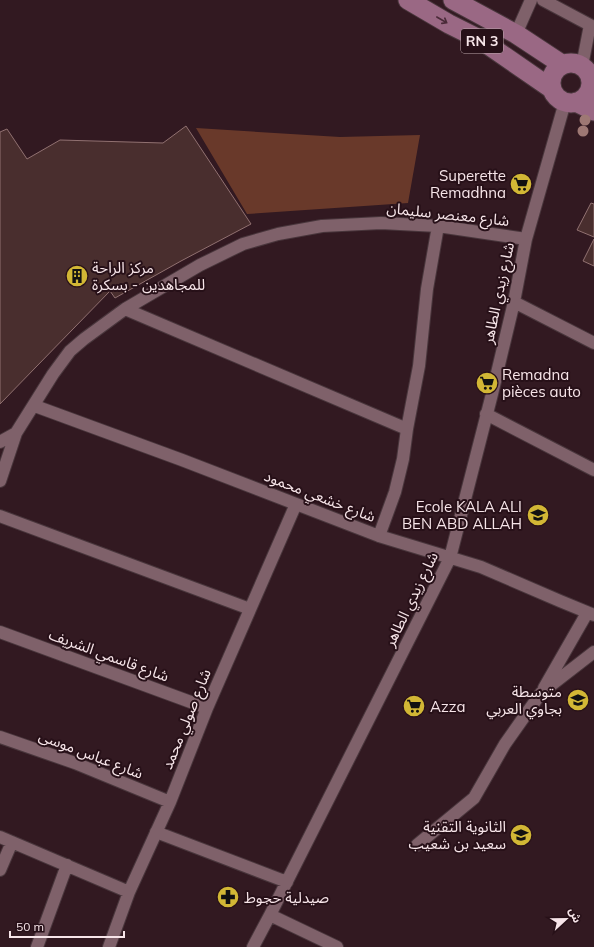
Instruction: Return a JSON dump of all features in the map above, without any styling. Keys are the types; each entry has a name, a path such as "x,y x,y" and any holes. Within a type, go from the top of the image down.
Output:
{"main road":[{"name":"RN 3","path":"408,0 449,24 481,40 565,98 594,111"},
{"name":"RN 3","path":"453,0 516,34 563,65"},
{"path":"569,63 576,64 589,74 591,82 590,89 587,95 582,99 565,98 552,80 554,73 563,65 569,63"}],"street":[{"path":"516,34 531,0"},
{"path":"543,0 592,20 589,74"},
{"name":"شارع زيدي الطاهر","path":"253,947 450,558 514,302 526,239 565,98"},
{"name":"شارع معنصر سليمان","path":"0,481 16,433 35,406 53,374 70,351 126,309 200,265 243,244 278,234 322,226 381,223 438,226 526,239"},
{"path":"379,536 395,492 403,459 418,366 427,289 438,226"},
{"path":"514,302 594,343"},
{"path":"126,309 407,429"},
{"name":"شارع خشعي محمود","path":"35,406 182,460 379,536 481,567 590,614"},
{"path":"486,414 594,470"},
{"path":"0,442 16,433"},
{"name":"شارع صولي محمد","path":"109,947 129,892 170,802 207,708 296,504"},
{"path":"0,516 250,609"},
{"path":"417,845 474,798 505,744 541,693 590,614"},
{"name":"شارع قاسمي الشريف","path":"0,632 207,708"},
{"path":"541,693 594,652"},
{"name":"شارع عباس موسى","path":"0,737 75,763 170,802"},
{"path":"156,832 287,882"},
{"path":"0,837 129,892"},
{"path":"0,870 12,842"},
{"path":"37,947 67,865"},
{"path":"270,915 337,947"}],"shaded area":[{"path":"196,128 340,137 420,135 408,203 247,214"}],"building":[{"name":"مركز الراحة للمجاهدين - بسكرة","path":"186,126 251,224 115,298 110,291 0,404 0,132 7,129 27,159 60,140 163,143"},
{"path":"591,203 594,204 594,237 577,230"},
{"path":"594,239 594,266 583,261"}],"place":[{"name":"Superette Remadhna","path":"521,184"},
{"name":"مركز الراحة للمجاهدين - بسكرة","path":"77,276"},
{"name":"Remadna pièces auto","path":"487,383"},
{"name":"Ecole KALA ALI BEN ABD ALLAH","path":"538,515"},
{"name":"متوسطة بجاوي العربي","path":"578,700"},
{"name":"Azza","path":"414,706"},
{"name":"الثانوية التقنية سعيد بن شعيب","path":"521,835"},
{"name":"صيدلية حجوط","path":"228,897"}]}
